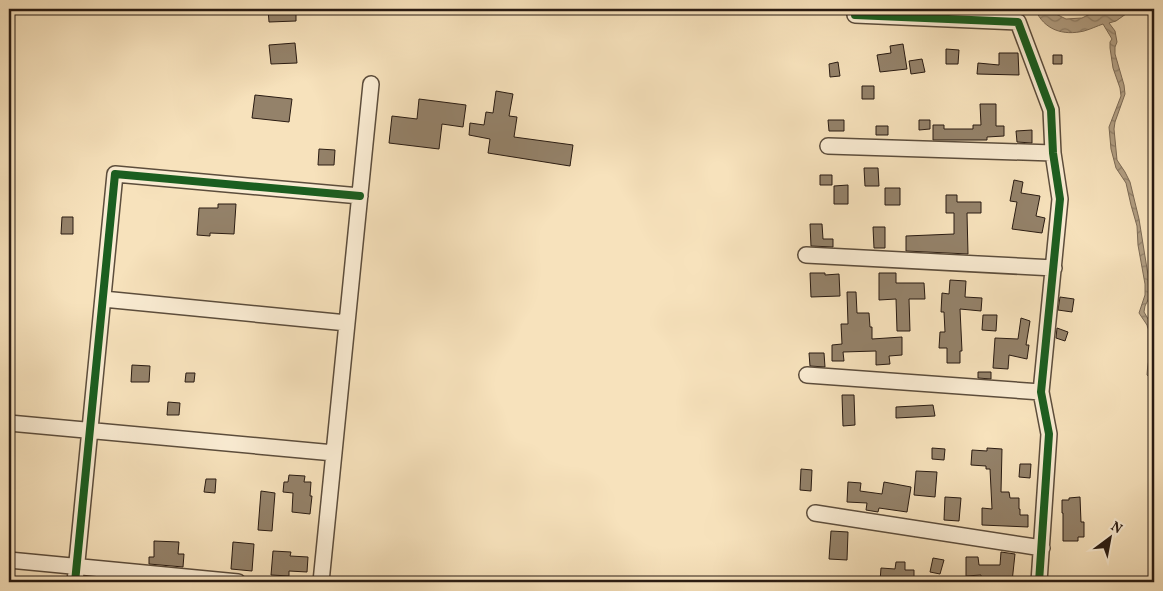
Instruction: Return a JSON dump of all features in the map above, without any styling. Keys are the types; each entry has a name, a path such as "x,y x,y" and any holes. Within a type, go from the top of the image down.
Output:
{"street":[{"path":"855,15 1018,22 1050,110 1053,153 1060,199 1041,392 1050,434 1039,582"},
{"path":"321,582 371,84"},
{"path":"828,146 1053,153"},
{"path":"75,582 115,174 360,196"},
{"path":"806,255 1054,268"},
{"path":"103,299 348,323"},
{"path":"807,376 1041,392"},
{"path":"9,424 334,453"},
{"path":"815,513 1042,548"},
{"path":"9,560 238,582"}],"water":[{"path":"1035,9 1049,9 1066,19 1082,18 1100,9 1133,9 1116,21 1109,23 1115,31 1117,42 1115,54 1125,94 1114,129 1117,160 1130,182 1139,219 1148,275 1149,298 1144,312 1151,324 1154,382 1147,375 1148,329 1139,313 1145,295 1145,284 1138,245 1137,226 1126,183 1116,168 1111,149 1109,127 1121,96 1113,68 1110,48 1112,39 1103,24 1087,30 1069,33 1055,30 1044,22"}],"building":[{"path":"268,9 296,9 296,21 269,22"},
{"path":"295,43 297,63 271,64 269,45"},
{"path":"903,44 907,69 880,72 877,55 891,53 890,46"},
{"path":"946,49 959,50 958,64 946,64"},
{"path":"999,53 1018,53 1019,75 977,74 978,63 999,65"},
{"path":"1053,55 1062,55 1062,64 1053,64"},
{"path":"922,59 925,72 911,74 909,61"},
{"path":"838,62 840,76 830,77 829,64"},
{"path":"862,86 874,86 874,99 862,99"},
{"path":"496,91 513,94 509,116 517,117 514,137 573,145 570,166 488,153 490,139 469,135 470,123 484,125 486,112 493,113"},
{"path":"255,95 292,99 289,122 252,118"},
{"path":"419,99 466,105 463,127 442,124 439,149 389,143 392,116 417,119"},
{"path":"980,104 996,104 996,126 1004,126 1004,136 987,137 987,140 933,140 933,125 944,125 944,129 973,129 973,125 981,125"},
{"path":"828,120 844,120 844,131 829,131"},
{"path":"919,120 930,120 930,129 919,130"},
{"path":"876,126 888,126 888,135 876,135"},
{"path":"1032,130 1032,143 1017,142 1016,131"},
{"path":"319,149 335,150 334,165 318,165"},
{"path":"864,168 878,168 879,186 865,186"},
{"path":"820,175 832,175 832,185 820,185"},
{"path":"1014,180 1023,182 1021,193 1040,196 1036,216 1045,218 1042,233 1012,229 1017,202 1010,201"},
{"path":"848,185 848,204 834,204 834,186"},
{"path":"885,188 900,188 900,205 885,205"},
{"path":"946,195 957,195 957,202 981,202 981,213 967,213 968,254 906,251 906,236 954,234 954,213 946,213"},
{"path":"218,204 236,204 234,234 210,233 210,236 197,235 199,208 218,208"},
{"path":"62,217 73,217 73,234 61,234"},
{"path":"810,224 822,224 823,239 833,239 833,247 811,246"},
{"path":"873,227 885,227 885,248 874,248"},
{"path":"810,273 839,274 840,296 811,297"},
{"path":"879,273 896,273 896,283 924,283 925,299 909,299 910,331 897,331 896,299 879,300"},
{"path":"950,280 966,281 965,297 982,298 981,311 960,309 962,351 960,351 960,363 947,363 947,348 939,348 940,332 945,332 944,312 941,312 942,293 949,294"},
{"path":"847,292 856,292 857,313 869,313 872,339 902,337 902,355 889,356 890,364 876,365 876,351 843,352 844,361 832,361 832,345 842,344 841,324 848,324"},
{"path":"1060,297 1074,299 1072,312 1058,310"},
{"path":"983,315 997,315 996,331 982,330"},
{"path":"1021,318 1030,321 1026,345 1029,345 1027,359 1009,355 1008,369 993,368 995,338 1018,339"},
{"path":"1057,328 1068,332 1065,341 1056,338"},
{"path":"809,353 824,353 825,367 810,366"},
{"path":"132,365 150,366 149,382 131,382"},
{"path":"978,372 991,372 991,379 978,378"},
{"path":"186,373 195,373 194,382 185,382"},
{"path":"842,395 854,395 855,425 843,426"},
{"path":"168,402 180,403 179,415 167,415"},
{"path":"933,405 935,416 896,418 896,407"},
{"path":"932,448 945,449 944,460 932,459"},
{"path":"987,448 1002,449 1001,492 1009,492 1010,498 1019,498 1020,515 1028,515 1028,527 982,525 982,508 992,509 990,469 986,469 986,466 971,465 972,450 987,451"},
{"path":"1020,464 1031,464 1030,478 1019,477"},
{"path":"801,469 812,470 811,491 800,490"},
{"path":"916,471 937,472 935,497 914,495"},
{"path":"289,475 305,476 304,482 311,482 310,514 292,512 293,493 283,492 284,482 288,482"},
{"path":"206,479 216,479 215,493 204,492"},
{"path":"848,482 861,483 860,491 882,494 884,482 911,487 907,512 879,508 878,512 866,510 867,503 847,502"},
{"path":"261,491 275,493 272,531 258,530"},
{"path":"945,497 961,498 959,521 944,520"},
{"path":"1080,497 1084,537 1078,537 1078,541 1063,541 1062,500"},
{"path":"831,531 848,532 847,560 829,559"},
{"path":"154,541 179,542 178,554 184,554 183,567 149,564 149,557 154,557"},
{"path":"233,542 254,544 252,571 231,569"},
{"path":"273,551 291,552 290,556 308,557 307,572 289,571 289,576 271,575"},
{"path":"1001,552 1015,554 1012,582 998,582 999,579 981,578 981,575 966,576 966,557 978,557 979,565 1000,565"},
{"path":"933,558 944,560 940,574 930,572"},
{"path":"896,562 905,562 905,570 914,570 914,578 891,577 890,582 880,581 881,568 895,569"}],"cycle path":[{"path":"855,15 1018,22 1051,110 1053,153 1060,199 1041,392 1049,434 1039,582"},
{"path":"75,582 115,174 360,196"}]}
